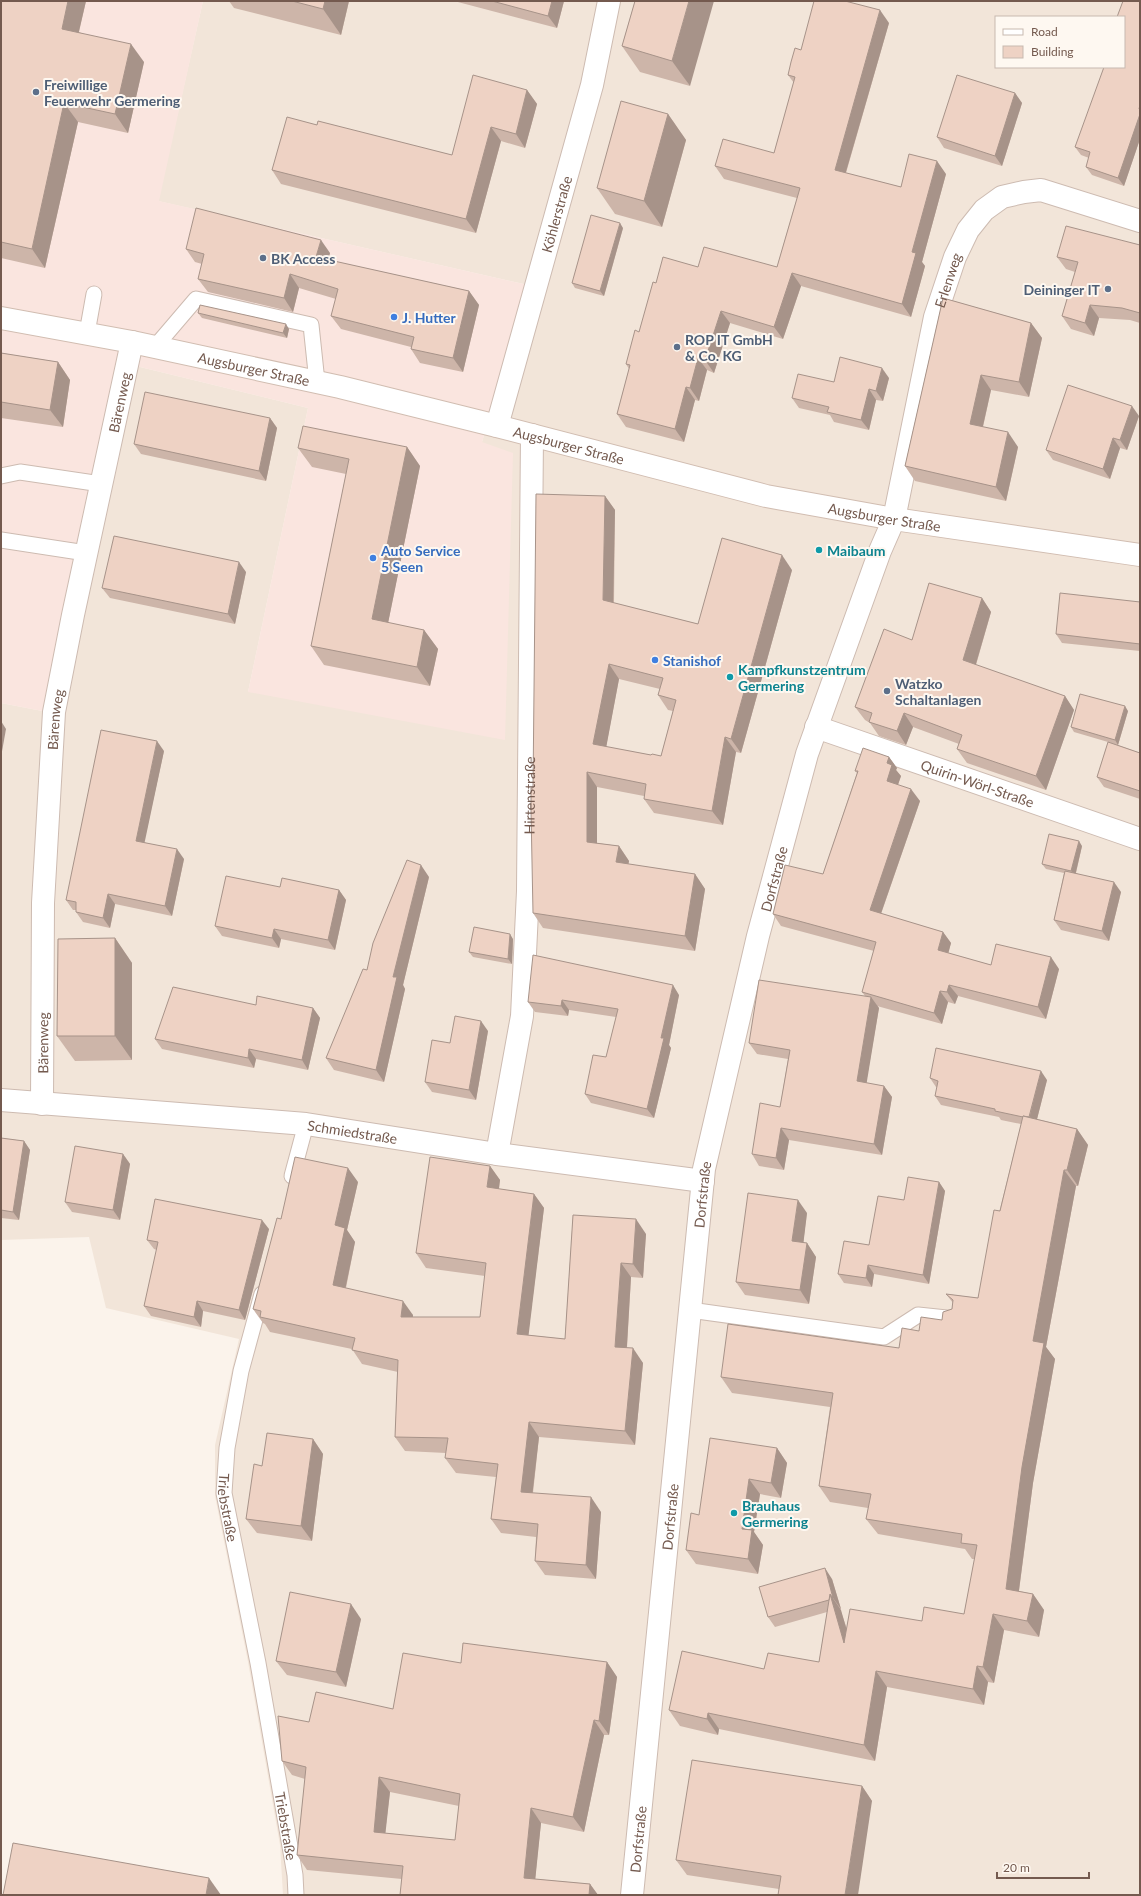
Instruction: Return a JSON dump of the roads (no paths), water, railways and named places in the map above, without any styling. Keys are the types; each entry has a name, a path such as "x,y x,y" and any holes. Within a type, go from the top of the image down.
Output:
{"street":[{"name":"Köhlerstraße","path":"497,426 592,85 609,1"},
{"name":"Erlenweg","path":"894,519 935,317 955,257 968,230 984,210 1002,197 1041,190 1140,221"},
{"name":"Augsburger Straße","path":"1,318 132,342 317,382 497,426 766,496 894,519 1140,555"},
{"name":"Bärenweg","path":"42,1104 43,903 54,712 86,553 132,342"},
{"name":"Hirtenstraße","path":"497,1154 522,1016 528,891 532,435"},
{"name":"Dorfstraße","path":"632,1895 703,1181 758,936 806,754 880,551 894,519"},
{"name":"Quirin-Wörl-Straße","path":"816,727 1140,839"},
{"name":"Schmiedstraße","path":"1,1100 306,1124 497,1154 703,1181"}],"lane":[{"path":"87,333 94,294"},
{"path":"155,347 196,299 311,325 317,382"},
{"path":"1,476 20,472 101,484"},
{"path":"1,540 86,553"},
{"path":"290,1186 306,1124"},
{"name":"Triebstraße","path":"266,1279 241,1372 227,1448 224,1493 258,1663 295,1875 296,1895"},
{"path":"690,1310 884,1337 918,1314 956,1319"}],"place":[{"name":"Freiwillige Feuerwehr Germering","path":"36,92"},
{"name":"BK Access","path":"263,258"},
{"name":"Deininger IT","path":"1108,289"},
{"name":"J. Hutter","path":"394,317"},
{"name":"ROP IT GmbH & Co. KG","path":"677,347"},
{"name":"Maibaum","path":"819,550"},
{"name":"Auto Service 5 Seen","path":"373,558"},
{"name":"Stanishof","path":"655,660"},
{"name":"Kampfkunstzentrum Germering","path":"730,677"},
{"name":"Watzko Schaltanlagen","path":"887,691"},
{"name":"Brauhaus Germering","path":"734,1513"}]}
